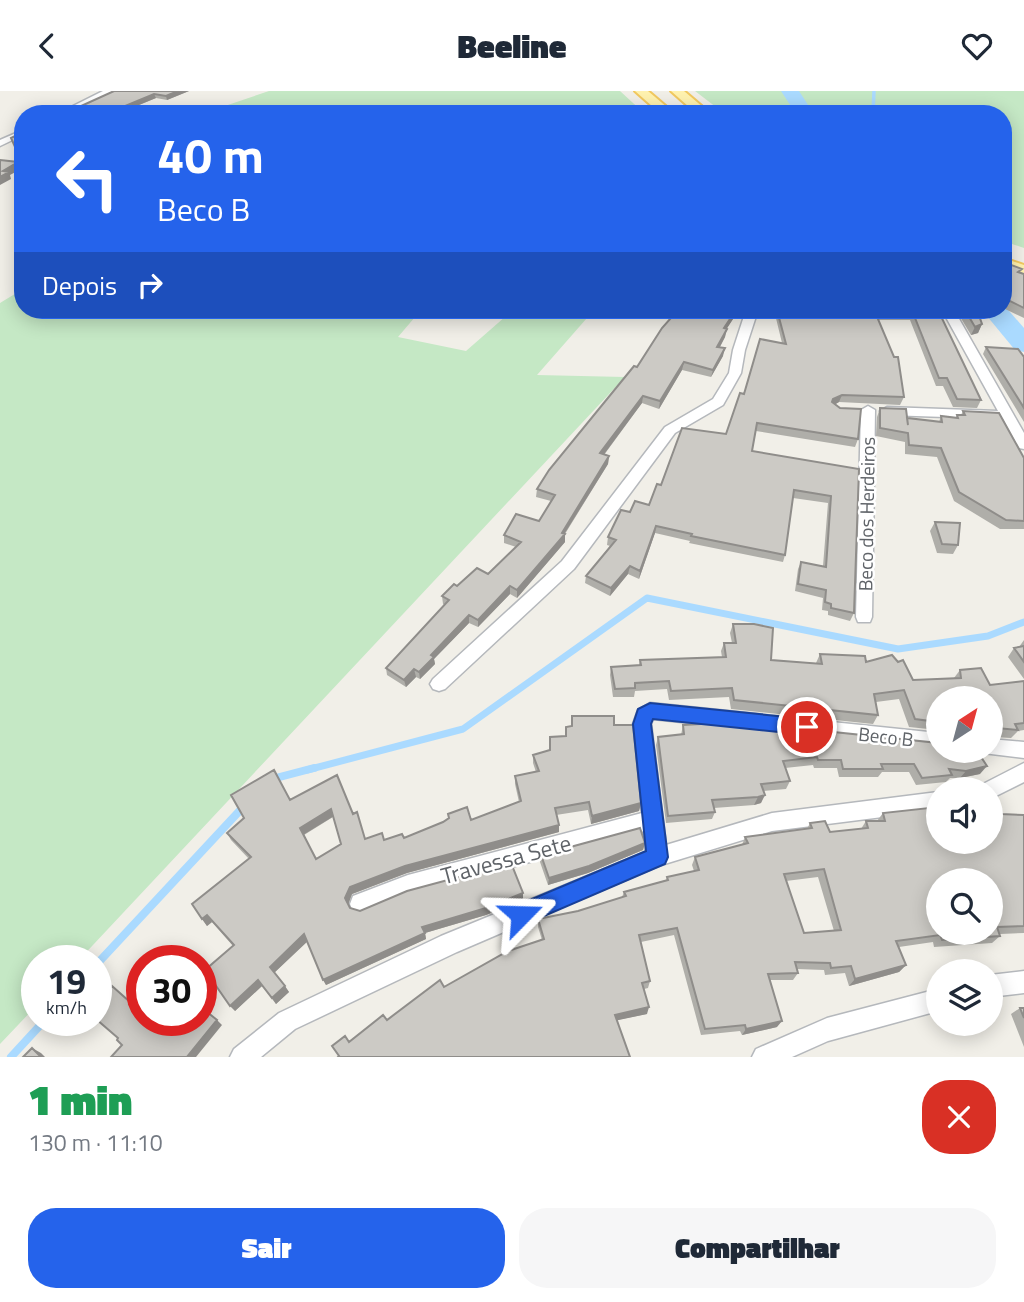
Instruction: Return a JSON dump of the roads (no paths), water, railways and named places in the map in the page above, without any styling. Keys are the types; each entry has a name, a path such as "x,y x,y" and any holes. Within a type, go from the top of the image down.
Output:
{"main road":[{"path":"641,91 658,105"},
{"path":"677,91 694,105"}],"street":[{"path":"80,105 109,91"},
{"path":"439,684 568,565 670,430 718,402 735,373 738,350 749,319"},
{"path":"953,319 1024,445"},
{"name":"Beco dos Herdeiros","path":"864,618 863,410 1007,415"},
{"name":"Beco B","path":"657,857 642,724 644,715 650,711 926,740"},
{"path":"1003,748 1024,750"},
{"path":"1003,783 1024,772"},
{"path":"242,1057 287,1021 449,944 657,857 772,822 926,803"},
{"name":"Travessa Sete","path":"361,904 408,885 653,819"},
{"path":"1003,984 1024,982"},
{"path":"764,1057 827,1030 926,1003"}],"waterway":[{"path":"790,91 799,105"},
{"path":"873,105 874,91"},
{"path":"1003,319 1024,344"},
{"path":"307,770 463,729 647,598 898,649 988,636 1024,622"},
{"path":"272,779 314,768"},
{"path":"112,948 245,805"},
{"path":"11,1057 30,1036"}]}
